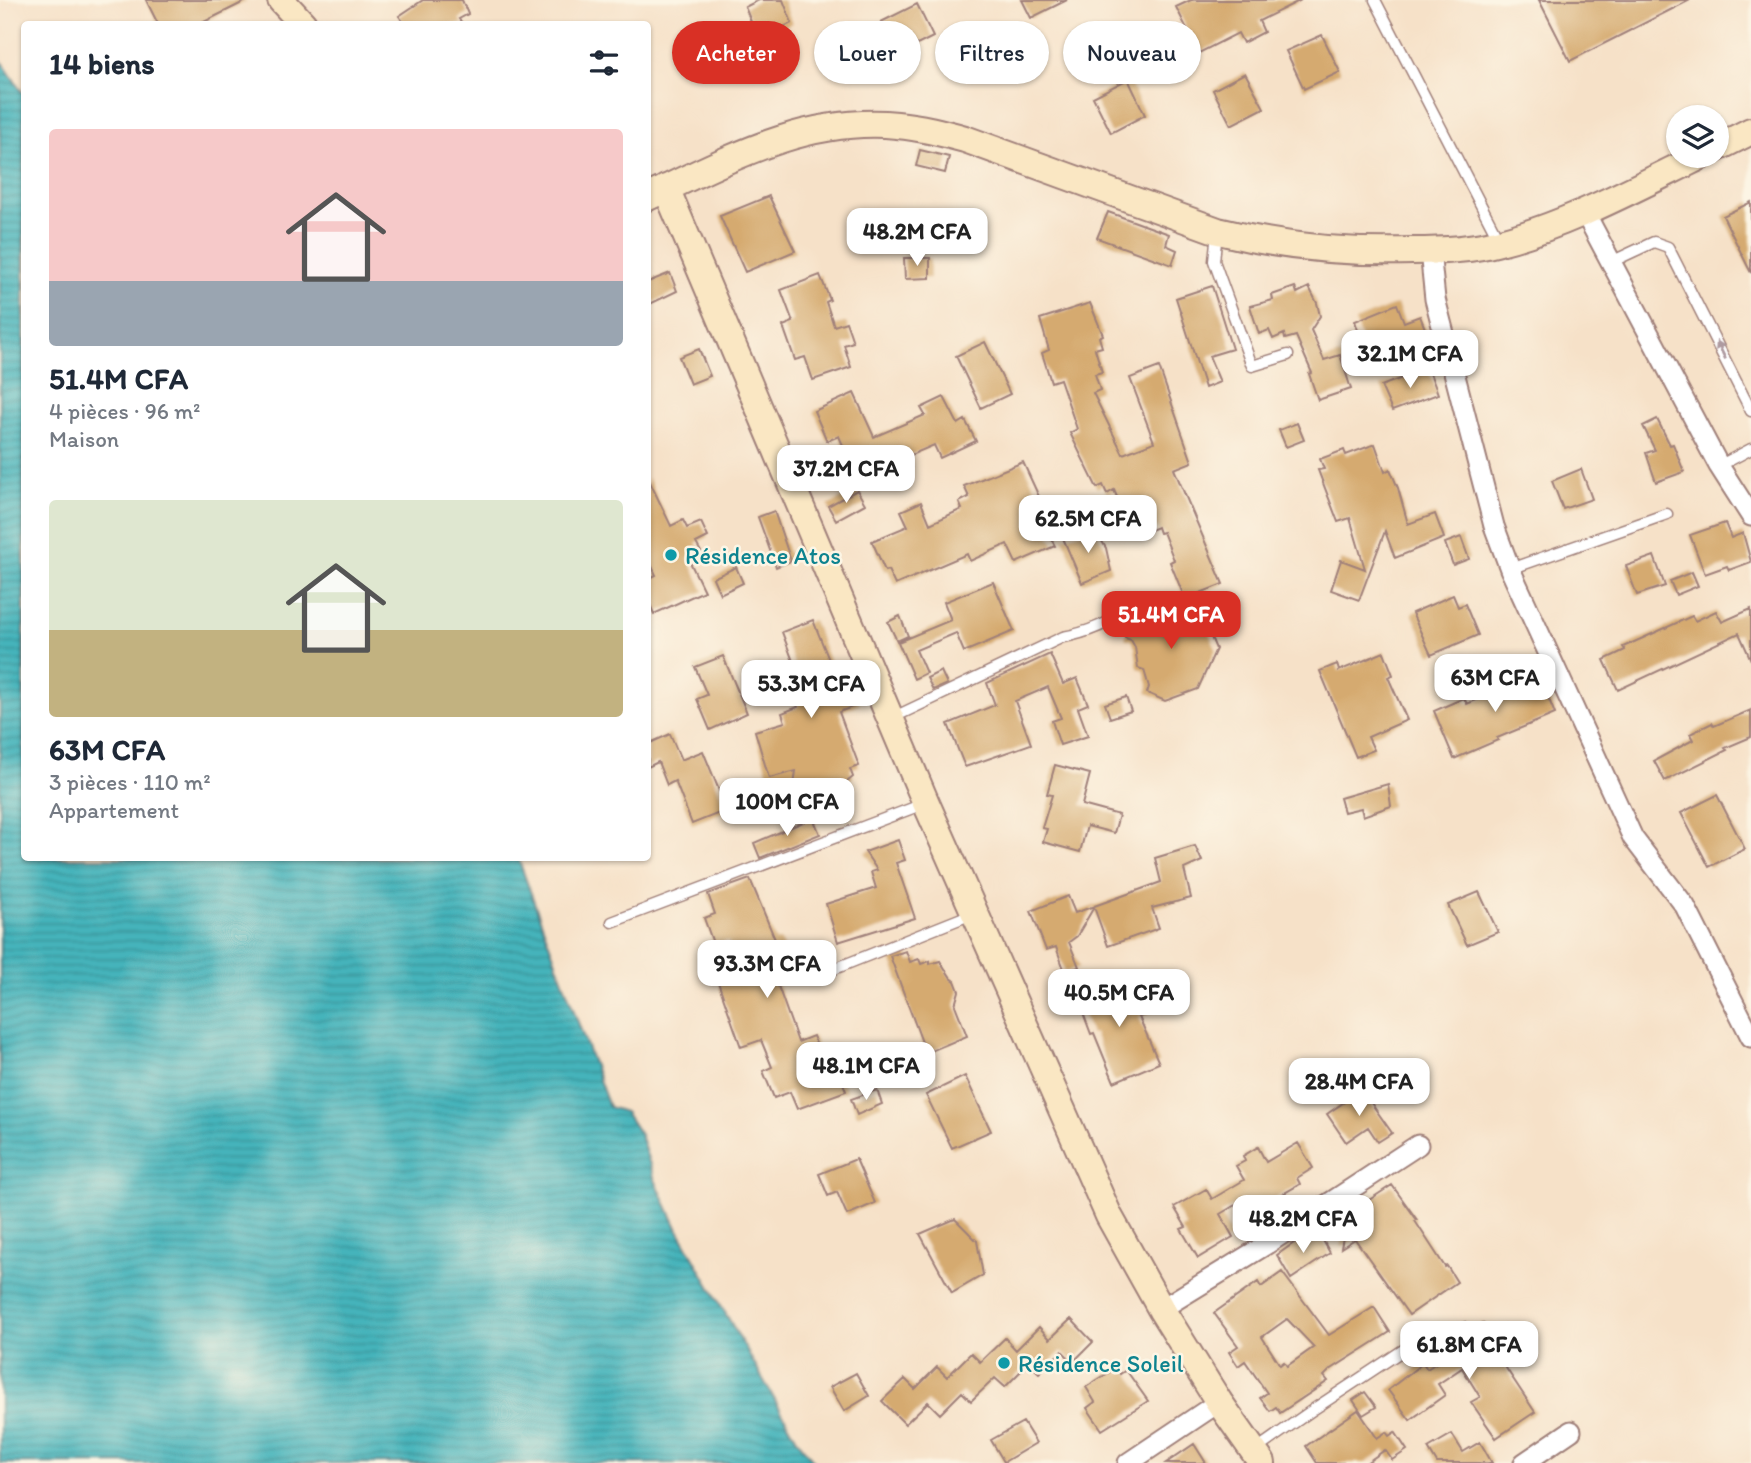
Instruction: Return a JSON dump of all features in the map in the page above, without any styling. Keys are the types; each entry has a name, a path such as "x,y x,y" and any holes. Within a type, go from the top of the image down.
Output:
{"main road":[{"path":"281,0 300,21"},
{"path":"1258,1457 1219,1402 1161,1309 1109,1216 926,803 892,719 657,192 778,139 830,127 895,125 926,129 965,139 1217,231 1269,243 1320,249 1430,251 1482,247 1500,242 1584,211 1675,168"},
{"path":"1729,142 1751,131"}],"street":[{"path":"1584,211 1719,466 1751,516"},
{"path":"1430,251 1435,299 1494,526 1510,569 1633,838 1685,906 1751,1037"},
{"path":"1161,1309 1267,1244 1418,1145"},
{"path":"1128,1463 1219,1402"},
{"path":"1524,1463 1571,1431"}],"lane":[{"path":"1375,0 1500,242"},
{"path":"1217,231 1214,261 1252,366 1288,355"},
{"path":"1611,262 1654,242 1668,247 1751,411"},
{"path":"1719,466 1751,449"},
{"path":"1510,569 1667,514"},
{"path":"892,719 1063,637 1076,636 1103,626 1152,599"},
{"path":"612,922 926,803"},
{"path":"819,975 976,912"},
{"path":"1258,1457 1314,1409 1423,1337"}],"water":[{"path":"0,59 21,90 21,861 519,861 609,1107 625,1112 640,1135 655,1180 678,1230 797,1439 815,1463 0,1463"}],"building":[{"path":"146,0 248,0 206,21 156,21"},
{"path":"423,0 462,0 468,14 459,19 461,21 403,21 399,16"},
{"path":"759,0 783,0 791,21 751,21 745,7"},
{"path":"1022,0 1067,0 1031,18"},
{"path":"1191,0 1301,0 1259,21 1264,32 1243,43 1238,33 1201,52 1201,21 1183,21 1176,7"},
{"path":"1539,0 1690,0 1570,61"},
{"path":"917,4 933,37 921,43 921,21 883,21"},
{"path":"1322,35 1340,72 1304,89 1286,51"},
{"path":"1245,73 1264,108 1231,125 1213,90"},
{"path":"1118,84 1130,84 1145,115 1111,133 1093,97"},
{"path":"920,150 949,157 945,173 916,166"},
{"path":"769,196 795,251 745,272 720,216"},
{"path":"1751,202 1751,273 1723,216"},
{"path":"1108,212 1169,234 1166,245 1177,250 1172,265 1097,238"},
{"path":"904,258 930,258 930,278 905,279"},
{"path":"670,273 677,291 651,304 651,281"},
{"path":"820,275 830,300 826,302 834,326 846,322 853,342 844,345 851,367 813,380 805,357 795,360 783,326 793,322 781,290"},
{"path":"1212,286 1232,349 1209,356 1220,382 1205,388 1176,298"},
{"path":"1295,287 1297,293 1309,287 1320,316 1311,330 1324,360 1340,355 1351,389 1318,400 1309,374 1312,373 1296,336 1285,339 1284,334 1273,339 1269,330 1259,334 1250,306 1273,300 1272,295"},
{"path":"1090,303 1103,335 1099,337 1102,347 1095,349 1102,372 1095,374 1100,390 1093,393 1123,454 1154,442 1130,378 1159,367 1192,462 1174,469 1223,584 1185,599 1170,562 1174,560 1163,532 1159,533 1157,527 1134,537 1114,490 1107,494 1103,485 1097,488 1070,433 1077,429 1060,379 1051,382 1042,353 1049,350 1040,319"},
{"path":"1397,304 1404,322 1420,316 1429,339 1392,354 1388,346 1366,355 1355,321"},
{"path":"985,342 1010,394 981,408 956,356"},
{"path":"699,349 710,376 690,384 679,357"},
{"path":"1428,368 1438,394 1392,411 1381,386"},
{"path":"854,393 874,437 925,415 921,408 944,397 958,424 965,420 976,441 940,458 934,445 906,457 911,467 869,486 855,454 848,457 839,436 827,441 814,411"},
{"path":"1657,419 1670,445 1673,444 1684,472 1656,482 1646,453 1655,450 1643,426"},
{"path":"1297,423 1304,440 1286,447 1279,430"},
{"path":"1375,444 1385,472 1390,469 1398,488 1408,524 1435,514 1444,538 1395,558 1385,531 1359,600 1331,590 1341,560 1365,569 1350,518 1338,522 1318,470 1324,469 1320,459 1344,450 1346,455"},
{"path":"1023,462 1041,501 1028,507 1040,532 1046,529 1055,546 1016,563 1007,544 970,561 967,554 895,585 888,570 885,571 872,541 908,526 901,511 921,502 930,524 962,509 959,502 969,497 964,486"},
{"path":"1581,469 1592,499 1563,509 1552,481"},
{"name":"Résidence Atos","path":"651,484 671,526 683,520 687,528 701,522 708,537 696,543 701,552 688,558 704,591 654,614 651,607 651,578 656,575 651,564"},
{"path":"857,490 865,504 836,520 828,506"},
{"path":"774,511 791,561 776,567 758,517"},
{"path":"1725,523 1731,538 1743,533 1751,562 1729,570 1727,566 1705,574 1690,535"},
{"path":"1094,528 1106,548 1111,571 1082,583 1063,538"},
{"path":"1461,537 1469,559 1453,565 1445,543"},
{"path":"1654,556 1665,586 1637,595 1626,566"},
{"path":"736,567 743,583 720,594 713,578"},
{"path":"1692,572 1698,586 1676,595 1670,581"},
{"path":"993,582 1014,631 964,652 956,633 916,650 926,673 914,679 898,642 951,620 944,602"},
{"path":"1453,595 1458,607 1465,604 1478,635 1431,655 1412,613"},
{"path":"1166,605 1205,623 1216,649 1198,689 1165,701 1147,693 1149,687 1144,670 1138,668 1135,647 1131,640 1125,638 1133,618"},
{"path":"1751,609 1751,660 1739,633 1618,690 1604,660 1625,650 1623,647 1692,616 1695,621 1716,611 1722,622"},
{"path":"900,616 908,636 897,641 888,622"},
{"path":"813,620 841,690 853,686 860,704 839,712 859,766 850,769 853,777 836,791 813,789 812,794 793,793 796,771 769,778 755,731 785,722 782,713 798,707 783,668 794,664 782,632"},
{"path":"1384,652 1393,675 1388,677 1407,720 1368,737 1374,750 1356,757 1320,671 1337,664 1339,671"},
{"path":"1050,654 1063,684 1077,678 1088,704 1078,708 1088,736 1060,745 1052,721 1061,718 1048,687 1015,701 1031,744 965,767 948,724 995,705 987,683"},
{"path":"723,656 747,713 710,730 697,699 707,695 695,667"},
{"path":"1536,668 1555,714 1454,759 1434,711 1464,698 1467,704 1510,686 1507,680"},
{"path":"941,671 947,684 933,690 927,678"},
{"path":"1126,697 1131,711 1110,718 1105,704"},
{"path":"1751,710 1751,737 1665,781 1654,761 1693,740 1690,734 1712,723 1714,726"},
{"path":"670,734 681,760 703,751 727,810 692,824 675,781 667,785 658,762 651,766 651,743"},
{"path":"1055,765 1090,774 1082,805 1119,815 1114,833 1087,826 1080,852 1043,842 1047,829 1042,828 1052,795 1047,794"},
{"path":"1388,784 1391,806 1363,816 1361,808 1344,812 1340,798"},
{"path":"1717,795 1745,849 1709,867 1681,813"},
{"path":"813,818 820,834 760,858 754,843"},
{"path":"898,840 905,860 896,863 915,918 838,942 826,904 876,888 871,872 877,870 865,852"},
{"path":"1195,846 1202,861 1184,869 1191,898 1152,908 1159,928 1108,946 1094,907 1077,936 1069,942 1079,967 1065,972 1056,947 1046,950 1031,911 1068,896 1075,913 1161,882 1155,858"},
{"path":"750,879 776,942 780,940 785,952 768,958 798,1042 813,1036 819,1051 829,1047 846,1091 797,1109 790,1092 774,1098 763,1071 772,1067 761,1040 741,1047 718,982 740,974 728,941 714,946 704,918 715,914 708,894"},
{"path":"1479,892 1498,932 1467,945 1448,905"},
{"path":"906,951 910,962 919,959 921,964 940,961 955,981 959,991 955,1005 967,1036 926,1053 890,956"},
{"path":"1113,977 1120,996 1127,994 1130,1001 1147,995 1153,1012 1139,1017 1159,1063 1114,1082 1082,1010 1089,1007 1082,988"},
{"path":"965,1076 991,1131 952,1148 926,1095"},
{"path":"877,1090 882,1104 857,1115 851,1099"},
{"path":"1362,1090 1392,1133 1378,1142 1368,1127 1346,1142 1327,1114"},
{"path":"1298,1143 1313,1168 1297,1178 1300,1184 1262,1206 1274,1225 1262,1233 1242,1201 1220,1214 1233,1237 1198,1258 1181,1229 1186,1227 1174,1207 1206,1189 1212,1199 1244,1180 1236,1166 1245,1161 1243,1156 1258,1147 1266,1162"},
{"path":"856,1159 875,1203 847,1215 837,1192 828,1196 819,1174"},
{"path":"1392,1185 1457,1282 1409,1315 1355,1239 1341,1248 1349,1205 1356,1200 1366,1202"},
{"path":"955,1219 977,1241 983,1275 952,1293 920,1234"},
{"path":"1312,1234 1313,1238 1320,1235 1330,1253 1291,1279 1277,1255 1304,1236 1306,1239"},
{"path":"1282,1272 1329,1335 1374,1307 1390,1332 1330,1370 1324,1376 1328,1381 1280,1413 1276,1407 1270,1411 1260,1398 1267,1393 1245,1361 1238,1366 1229,1352 1238,1346 1214,1313 1258,1282 1261,1287","holes":["1287,1319 1314,1347 1287,1366 1284,1362 1280,1365 1262,1337"]},
{"path":"1071,1319 1093,1342 1073,1362 1062,1351 1039,1373 1029,1363 1005,1387 995,1378 971,1401 962,1392 940,1414 928,1402 905,1424 882,1401 905,1379 915,1389 937,1367 947,1377 971,1353 980,1362 1005,1338 1016,1350 1039,1327 1050,1339"},
{"path":"1465,1322 1471,1332 1483,1323 1507,1359 1502,1362 1535,1412 1496,1438 1471,1402 1480,1397 1462,1368 1438,1384 1445,1395 1410,1420 1388,1390 1423,1363 1427,1369 1458,1349 1448,1333"},
{"path":"1116,1368 1120,1374 1126,1370 1148,1401 1102,1430 1087,1408 1095,1402 1086,1387"},
{"path":"856,1373 869,1396 844,1411 830,1387"},
{"path":"1365,1392 1376,1407 1363,1415 1353,1400"},
{"path":"1358,1410 1377,1438 1386,1432 1389,1436 1395,1432 1407,1450 1392,1460 1385,1450 1366,1463 1317,1463 1306,1446"},
{"path":"1023,1422 1036,1443 1004,1462 991,1440"},
{"path":"1452,1434 1463,1452 1480,1442 1492,1463 1437,1463 1428,1448"},
{"path":"1194,1444 1206,1463 1166,1463"}],"place":[{"name":"Résidence Atos","path":"671,555"},
{"name":"Résidence Soleil","path":"1004,1363"}]}
